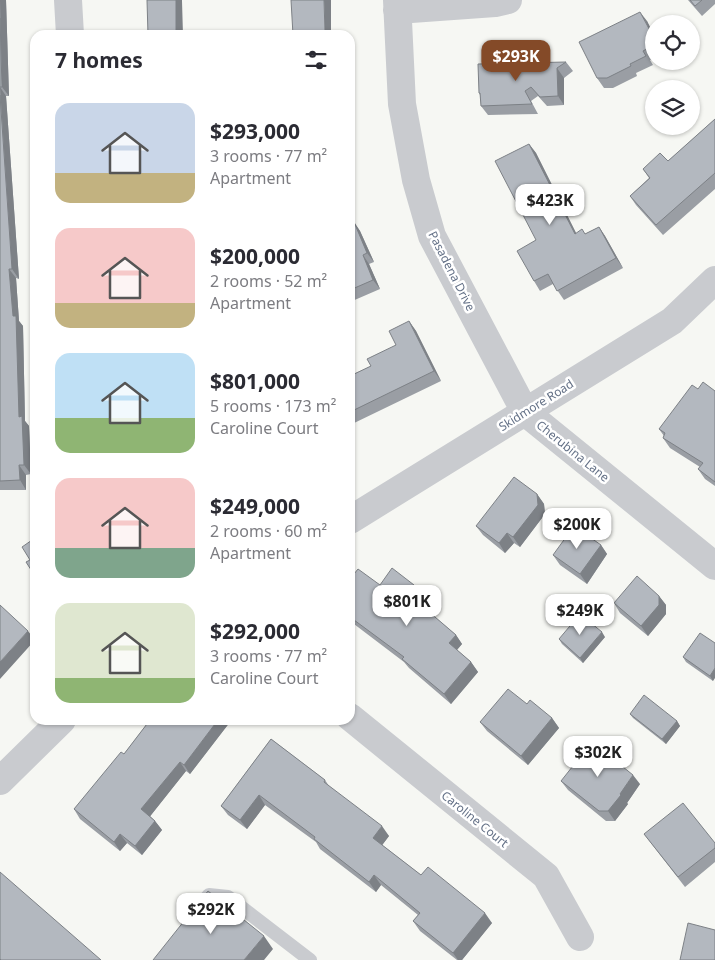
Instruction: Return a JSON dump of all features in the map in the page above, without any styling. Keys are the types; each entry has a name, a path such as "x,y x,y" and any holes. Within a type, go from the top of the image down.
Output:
{"street":[{"path":"68,0 70,30"},
{"path":"397,5 495,3 508,0"},
{"name":"Pasadena Drive","path":"397,5 402,104 416,180 432,236 525,412"},
{"name":"Skidmore Road","path":"355,517 672,321 715,280"},
{"name":"Cherubina Lane","path":"525,412 715,566"},
{"name":"Caroline Court","path":"355,721 546,876 580,937"},
{"path":"0,780 57,725"}],"lane":[{"path":"191,917 209,895 228,896 310,960"}],"building":[{"path":"147,0 176,0 176,30 148,30"},
{"path":"291,0 324,0 325,30 293,30"},
{"path":"690,0 702,0 695,6"},
{"path":"640,12 645,21 645,50 643,51 645,56 607,78 597,78 579,42"},
{"path":"0,18 2,87 0,87"},
{"path":"566,62 557,68 558,96 540,97 531,87 525,91 532,104 481,106 478,64"},
{"path":"0,95 12,269 9,269 13,316 16,316 19,417 22,416 24,465 19,465 20,480 0,481"},
{"path":"715,119 715,173 656,225 630,196 650,178 643,169 660,153 668,161 697,135 700,135 700,132"},
{"path":"529,144 575,234 582,229 585,234 599,227 616,258 557,291 548,274 534,281 517,251 536,240 495,161"},
{"path":"355,224 367,253 363,255 373,280 355,288"},
{"path":"409,321 434,371 355,410 355,374 371,366 367,359 396,345 389,331"},
{"path":"703,382 715,391 715,482 698,469 703,463 663,438 665,433 659,429 692,385 698,389"},
{"path":"514,477 537,494 538,505 513,537 507,533 499,543 476,526"},
{"path":"574,526 601,545 580,574 553,555"},
{"path":"30,541 30,560 22,547"},
{"path":"30,560 30,568 26,562"},
{"path":"392,568 414,585 407,593 456,635 449,643 471,662 444,694 402,659 404,657 355,621 355,573 358,569 380,585"},
{"path":"637,576 659,596 659,605 641,626 614,603"},
{"path":"0,605 28,631 0,662"},
{"path":"580,614 602,632 580,658 559,639"},
{"path":"700,633 715,643 715,668 710,676 683,657"},
{"path":"508,689 527,704 530,700 552,718 521,756 480,722"},
{"path":"644,695 677,721 662,739 630,714"},
{"path":"146,725 214,725 184,765 180,762 141,809 155,821 135,846 120,834 114,842 74,809 121,752 124,754"},
{"path":"271,739 382,826 373,838 421,875 428,867 485,913 453,953 413,921 420,913 374,875 369,882 314,839 315,837 259,795 240,820 221,806"},
{"path":"592,742 633,775 621,795 608,811 599,811 561,781"},
{"path":"683,803 715,843 715,848 678,877 644,834"},
{"path":"0,872 101,960 1,960"},
{"path":"208,891 264,936 244,960 153,960"},
{"path":"688,923 715,930 715,960 680,960"}]}
